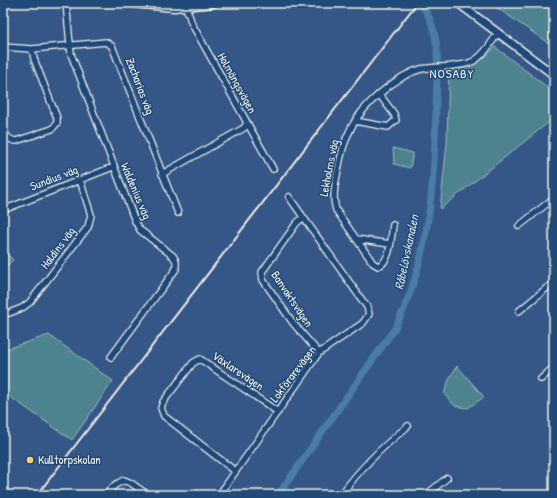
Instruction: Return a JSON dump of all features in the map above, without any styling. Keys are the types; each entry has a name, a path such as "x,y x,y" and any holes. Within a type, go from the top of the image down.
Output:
{"main road":[{"path":"132,3 186,7 213,3"}],"street":[{"name":"Waldenius väg","path":"66,3 72,54 135,221 140,230 173,256 176,261 176,269 111,357"},
{"path":"458,3 553,72"},
{"name":"Holmängsvägen","path":"186,7 192,24 273,169"},
{"name":"Lekholms väg","path":"393,225 386,260 382,265 378,266 373,263 336,210 333,200 344,144 355,121 365,106 379,94 409,73 431,67 442,68 470,63 484,52 498,33"},
{"name":"Zacharias väg","path":"3,47 32,49 106,42 112,46 178,213"},
{"path":"3,129 7,137 16,141 52,129 57,123 57,118 34,59 32,49"},
{"path":"355,121 388,127 392,125 396,120 394,114 379,94"},
{"path":"162,174 244,128 247,123"},
{"name":"Sundius väg","path":"3,210 114,167"},
{"name":"Haldins väg","path":"9,313 22,308 30,302 88,227 91,215 80,180"},
{"name":"Lokförarevägen","path":"219,495 319,353 363,324 369,314 367,307 288,197"},
{"path":"519,226 554,198"},
{"name":"Banvaktsvägen","path":"303,217 296,224 262,272 263,280 293,323 319,353"},
{"path":"356,239 390,244"},
{"path":"519,311 554,282"},
{"name":"Växlarevägen","path":"236,471 164,416 161,408 163,402 193,363 200,359 278,412"},
{"path":"541,378 554,367"},
{"path":"341,495 353,478 380,449 408,426"},
{"path":"426,495 447,478"},
{"path":"105,495 115,485 124,480 148,495"}],"green space":[{"path":"490,3 554,3 554,47"},
{"path":"495,47 551,90 554,103 554,118 440,209 447,143 449,69 463,68 475,64"},
{"path":"393,148 413,153 410,168 394,164"},
{"path":"6,253 13,260 3,269 3,254"},
{"path":"49,335 113,381 72,440 3,392 3,350"},
{"path":"457,366 484,397 468,408 455,406 444,394 450,377"}],"waterway":[{"name":"Råbelövskanalen","path":"278,495 395,328 407,302 416,275 423,247 432,189 437,64 437,51 432,25 420,3"}],"railway":[{"path":"37,495 417,3"}],"place":[{"name":"Kulltorpskolan","path":"30,460"}],"district":[{"name":"NOSABY","path":"452,73"}]}
